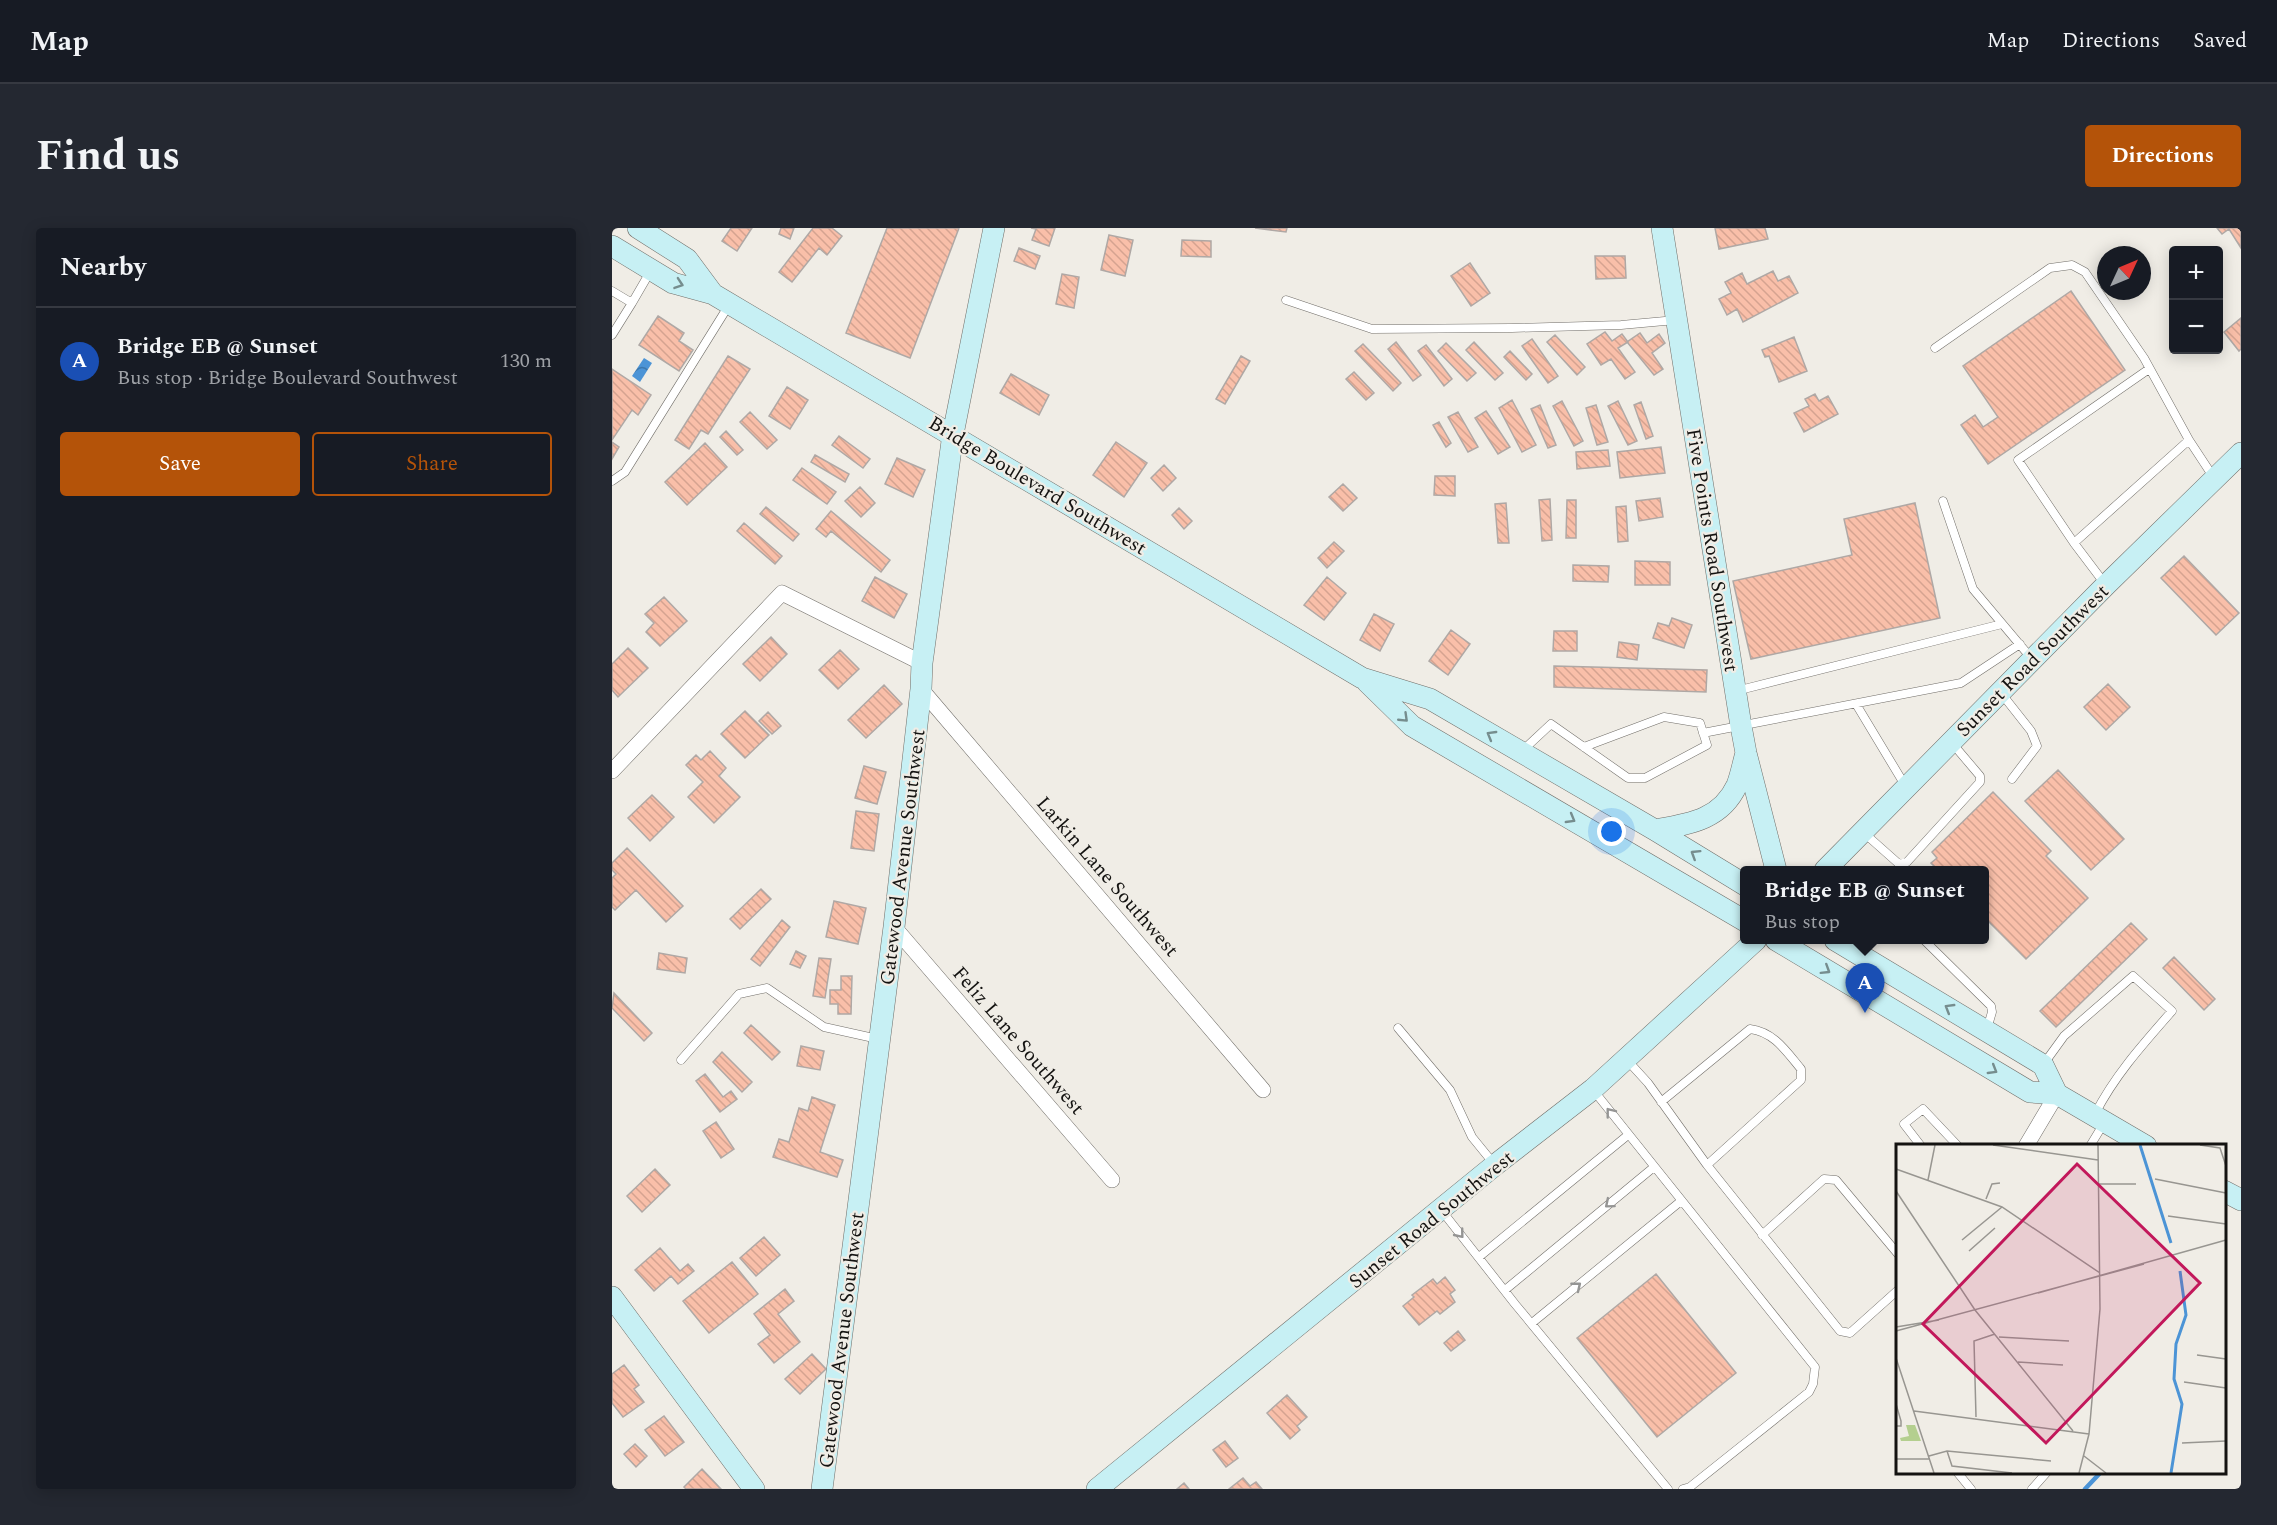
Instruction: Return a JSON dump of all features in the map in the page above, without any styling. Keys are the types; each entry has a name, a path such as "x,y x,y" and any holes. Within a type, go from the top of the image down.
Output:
{"street":[{"name":"Bridge Boulevard Southwest","path":"638,228 687,259 721,299"},
{"name":"Gatewood Avenue Southwest","path":"822,1489 894,927 922,663 952,434 994,228"},
{"name":"Five Points Road Southwest","path":"1662,228 1741,726 1775,866"},
{"name":"Bridge Boulevard Southwest","path":"612,246 672,283 721,299 1362,678 1412,726 1740,918"},
{"name":"Sunset Road Southwest","path":"1829,866 2000,692 2026,652 2106,585 2241,453"},
{"path":"612,771 782,593 922,663"},
{"name":"Bridge Boulevard Southwest","path":"1362,678 1430,699 1740,882"},
{"name":"Larkin Lane Southwest","path":"921,689 1263,1090"},
{"path":"1655,830 1694,823 1717,811 1737,785 1746,753"},
{"name":"Feliz Lane Southwest","path":"894,927 1112,1180"},
{"name":"Sunset Road Southwest","path":"1105,1487 1495,1165 1593,1089 1751,944"},
{"path":"1784,944 2030,1092 2057,1094 2143,1144"},
{"path":"1843,944 2043,1065 2057,1094"},
{"path":"2027,1144 2057,1094"},
{"path":"2226,1192 2241,1200"},
{"path":"612,1297 754,1489"}],"lane":[{"path":"1935,348 2050,268 2072,265 2085,272 2149,369 2214,479"},
{"path":"612,335 651,270"},
{"path":"612,291 632,303"},
{"path":"612,481 625,472 721,299"},
{"path":"1286,300 1372,329 1621,325 1677,320"},
{"path":"2106,585 2073,543 2018,460 2149,369"},
{"path":"2073,543 2189,440"},
{"path":"1703,733 1961,683 2026,652 1973,589 1943,501"},
{"path":"1735,691 2002,624"},
{"path":"2000,692 2031,730 2037,746 2012,779"},
{"path":"1856,704 1906,788"},
{"path":"1520,752 1551,723 1584,747 1628,778 1645,778 1707,746 1700,723 1664,717 1584,747"},
{"path":"1898,866 1907,862 1980,782 1980,776 1951,742"},
{"path":"1863,832 1895,866"},
{"path":"1929,944 1991,1006 1992,1012 1986,1031"},
{"path":"2043,1065 2064,1036 2133,976 2172,1011 2122,1068 2108,1088 2091,1144"},
{"path":"681,1060 739,994 767,988 824,1027 880,1039"},
{"path":"1398,1028 1449,1090 1472,1137 1495,1165"},
{"path":"1661,1102 1750,1029 1761,1030 1773,1037 1801,1069 1801,1080 1707,1165"},
{"path":"1626,1059 1707,1165 1840,1331 1850,1333 1896,1292"},
{"path":"1593,1089 1815,1367 1813,1384 1809,1392 1690,1487 1683,1489"},
{"path":"1919,1144 1904,1124 1923,1109 1956,1144"},
{"path":"1479,1257 1628,1135"},
{"path":"1504,1290 1654,1167"},
{"path":"1762,1234 1824,1179 1836,1180 1896,1252"},
{"path":"1532,1323 1681,1201"},
{"path":"1442,1210 1504,1290 1668,1489"},
{"path":"1958,1474 1971,1489"},
{"path":"2032,1489 2046,1474"}],"water":[{"path":"644,358 652,363 640,382 632,376"}],"building":[{"path":"731,228 752,228 737,251 722,241"},
{"path":"781,228 794,228 790,239 779,234"},
{"path":"813,228 832,228 842,236 827,255 819,248 792,282 779,272"},
{"path":"887,228 959,228 910,358 846,333"},
{"path":"1031,228 1055,228 1049,246 1032,240 1036,229"},
{"path":"1255,228 1287,228 1286,232"},
{"path":"1715,228 1765,228 1768,239 1719,249"},
{"path":"2217,228 2241,228 2241,248 2229,229 2222,234"},
{"path":"1109,235 1133,240 1125,276 1101,270"},
{"path":"1182,240 1211,241 1211,257 1181,256"},
{"path":"1019,248 1040,256 1035,269 1014,261"},
{"path":"1595,256 1625,256 1626,278 1596,279"},
{"path":"1470,263 1490,293 1471,306 1451,276"},
{"path":"1773,271 1778,281 1789,276 1798,293 1743,322 1737,309 1727,315 1719,299 1731,293 1725,282 1742,273 1747,284"},
{"path":"1062,274 1079,277 1074,308 1056,304"},
{"path":"2071,291 2125,370 1988,464 1961,425 1975,415 1983,427 1998,417 1963,366"},
{"path":"658,316 684,333 679,341 693,350 679,371 639,345"},
{"path":"2241,318 2241,349 2239,351 2224,332"},
{"path":"1605,332 1612,341 1622,334 1628,342 1618,348 1635,372 1625,379 1611,359 1601,365 1587,344"},
{"path":"1640,333 1647,343 1659,334 1665,343 1652,353 1663,369 1654,375 1627,342"},
{"path":"1555,335 1585,367 1577,375 1547,342"},
{"path":"1794,337 1807,371 1779,382 1769,356 1765,357 1762,350"},
{"path":"1532,339 1558,376 1548,383 1522,346"},
{"path":"1396,342 1421,375 1413,381 1388,349"},
{"path":"1474,342 1503,373 1495,380 1466,350"},
{"path":"1446,343 1476,373 1467,381 1438,351"},
{"path":"1363,344 1401,383 1393,391 1355,351"},
{"path":"1426,345 1452,379 1444,386 1418,351"},
{"path":"1510,351 1532,374 1526,380 1504,357"},
{"path":"728,356 750,369 708,434 701,430 689,449 675,440"},
{"path":"1241,356 1250,361 1225,404 1216,399"},
{"path":"612,369 651,395 638,415 632,410 612,440"},
{"path":"1354,372 1374,393 1366,400 1346,379"},
{"path":"1011,374 1049,395 1039,415 1000,393"},
{"path":"787,387 808,400 790,429 769,416"},
{"path":"1815,394 1819,401 1828,396 1838,414 1804,432 1794,413 1809,406 1805,399"},
{"path":"1512,400 1536,445 1522,452 1499,408"},
{"path":"1562,401 1583,441 1574,446 1553,406"},
{"path":"1618,401 1637,441 1628,445 1608,406"},
{"path":"1641,402 1653,436 1646,439 1634,405"},
{"path":"1540,405 1556,445 1548,448 1531,409"},
{"path":"1596,405 1608,442 1597,445 1586,408"},
{"path":"1486,411 1510,447 1498,454 1475,418"},
{"path":"750,412 777,440 767,449 740,422"},
{"path":"1458,412 1478,447 1468,452 1448,417"},
{"path":"1439,422 1451,443 1446,447 1433,425"},
{"path":"726,431 743,450 737,455 720,437"},
{"path":"839,436 870,459 863,468 832,445"},
{"path":"612,442 619,447 612,459"},
{"path":"1116,442 1147,463 1124,497 1093,475"},
{"path":"705,443 727,467 687,505 665,482"},
{"path":"1661,447 1665,473 1620,478 1617,452"},
{"path":"1608,450 1610,466 1577,469 1576,452"},
{"path":"815,455 849,474 845,482 811,462"},
{"path":"897,458 925,470 913,497 885,484"},
{"path":"1164,465 1176,478 1163,491 1151,478"},
{"path":"802,468 836,492 827,504 793,480"},
{"path":"1435,476 1455,476 1455,496 1434,495"},
{"path":"1343,484 1357,498 1343,511 1329,497"},
{"path":"860,487 875,503 861,517 845,501"},
{"path":"1660,498 1663,517 1639,521 1636,501"},
{"path":"1550,499 1552,540 1542,541 1539,500"},
{"path":"1567,500 1576,500 1576,538 1566,538"},
{"path":"1506,503 1509,543 1498,543 1495,504"},
{"path":"1915,503 1940,618 1751,659 1733,581 1852,555 1844,519"},
{"path":"1626,506 1628,541 1618,542 1616,507"},
{"path":"766,507 799,534 793,541 760,514"},
{"path":"1179,508 1192,521 1184,529 1172,515"},
{"path":"831,511 890,560 881,572 831,531 826,537 816,529"},
{"path":"744,523 782,556 775,564 737,531"},
{"path":"1334,542 1344,551 1327,568 1318,558"},
{"path":"2184,556 2239,613 2216,635 2161,578"},
{"path":"1635,561 1670,562 1670,585 1635,585"},
{"path":"1573,565 1609,566 1608,582 1573,581"},
{"path":"875,577 907,594 894,618 862,601"},
{"path":"1327,577 1346,593 1324,620 1304,605"},
{"path":"664,597 687,621 660,646 646,632 654,623 645,614"},
{"path":"1374,614 1394,624 1380,651 1360,640"},
{"path":"1672,618 1692,625 1684,648 1653,638 1658,623 1669,626"},
{"path":"1451,630 1470,644 1448,675 1429,661"},
{"path":"1554,631 1577,631 1577,651 1553,651"},
{"path":"771,637 787,654 760,681 743,664"},
{"path":"1619,642 1639,645 1637,660 1617,657"},
{"path":"628,648 648,668 618,697 612,690 612,664"},
{"path":"840,650 859,669 838,689 819,670"},
{"path":"1554,666 1707,670 1706,692 1554,687"},
{"path":"2108,684 2130,707 2106,730 2084,707"},
{"path":"884,685 902,704 866,738 848,720"},
{"path":"745,711 769,735 745,758 721,734"},
{"path":"768,712 781,726 772,734 759,721"},
{"path":"710,751 726,768 719,776 740,797 714,823 688,797 703,782 686,765 696,755 701,760"},
{"path":"864,766 886,772 877,804 855,798"},
{"path":"2058,770 2124,839 2091,870 2025,801"},
{"path":"1993,792 2051,851 2046,856 2088,898 2026,959 1989,922 1989,866 1934,866 1931,863 1937,858 1932,852"},
{"path":"652,795 674,817 650,841 628,818"},
{"path":"856,811 879,814 874,851 851,848"},
{"path":"627,848 683,906 666,922 636,890 615,910 612,907 612,878 616,874 612,870 612,863"},
{"path":"761,889 771,899 740,929 730,919"},
{"path":"834,901 866,908 858,944 826,937"},
{"path":"782,920 790,927 760,966 751,959"},
{"path":"2131,923 2147,939 2056,1027 2040,1011"},
{"path":"796,951 806,956 800,968 790,964"},
{"path":"659,953 687,958 685,973 657,969"},
{"path":"2174,957 2215,999 2204,1010 2163,968"},
{"path":"819,958 831,959 825,998 813,996"},
{"path":"841,976 852,976 851,1014 838,1014 838,1004 830,1004 830,990 841,990"},
{"path":"614,993 652,1033 644,1041 612,1008"},
{"path":"751,1025 780,1052 772,1060 744,1033"},
{"path":"801,1046 824,1051 820,1070 797,1066"},
{"path":"722,1052 752,1082 742,1092 713,1062"},
{"path":"705,1074 723,1097 731,1091 737,1099 720,1112 696,1081"},
{"path":"812,1097 835,1105 820,1152 843,1160 837,1177 773,1157 779,1139 789,1142 799,1108 808,1111"},
{"path":"716,1122 734,1149 721,1158 703,1131"},
{"path":"655,1169 670,1185 642,1212 627,1196"},
{"path":"764,1237 780,1255 756,1276 740,1258"},
{"path":"660,1248 680,1271 688,1264 694,1271 678,1284 671,1276 654,1291 635,1270"},
{"path":"732,1262 758,1294 709,1333 683,1301"},
{"path":"1656,1274 1736,1373 1657,1437 1577,1338"},
{"path":"1445,1277 1455,1290 1450,1294 1455,1302 1440,1314 1437,1311 1419,1325 1403,1306 1414,1297 1412,1295 1433,1279 1437,1284"},
{"path":"785,1289 794,1301 778,1314 800,1342 774,1363 758,1344 770,1335 754,1314"},
{"path":"1458,1331 1465,1340 1451,1351 1444,1343"},
{"path":"812,1354 826,1369 800,1394 785,1379"},
{"path":"624,1365 639,1385 634,1389 644,1402 623,1417 612,1403 612,1374"},
{"path":"1287,1395 1307,1417 1297,1426 1300,1430 1290,1439 1267,1413"},
{"path":"664,1416 684,1442 665,1456 645,1430"},
{"path":"1225,1441 1238,1458 1226,1467 1213,1450"},
{"path":"635,1444 647,1456 636,1467 624,1454"},
{"path":"702,1469 721,1489 686,1489 684,1487"},
{"path":"1243,1478 1250,1486 1256,1482 1262,1489 1229,1489"},
{"path":"1184,1483 1189,1489 1177,1489"}],"waterway":[{"path":"2085,1489 2099,1474"}],"place":[{"name":"Bridge EB @ Sunset","path":"1865,1013"}]}
